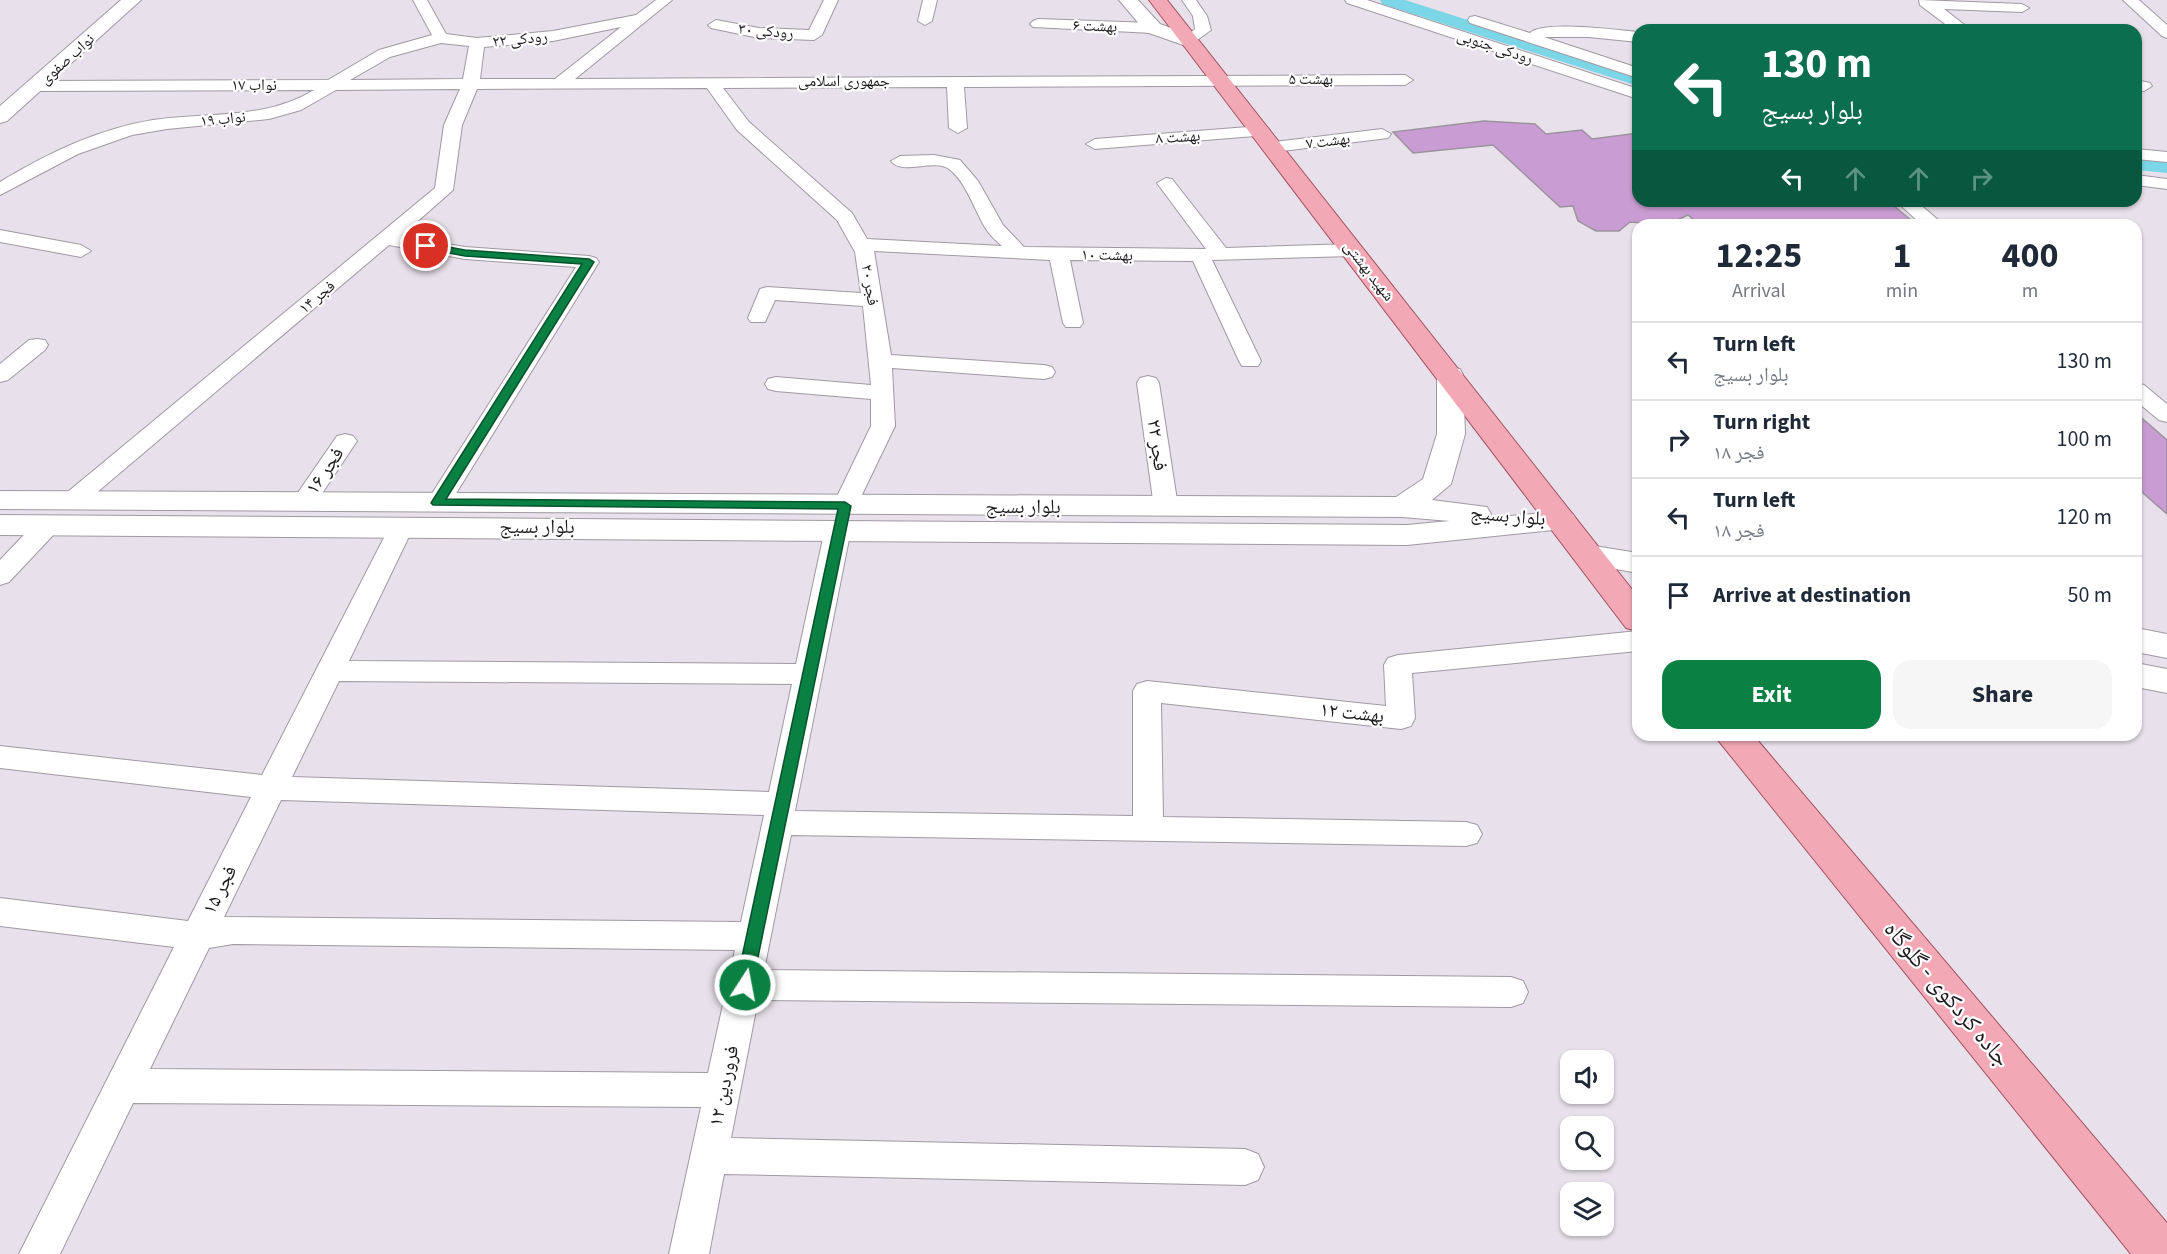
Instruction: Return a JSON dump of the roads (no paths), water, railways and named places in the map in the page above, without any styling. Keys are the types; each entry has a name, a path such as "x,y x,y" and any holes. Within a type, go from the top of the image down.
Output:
{"main road":[{"name":"نواب صفوی","path":"0,117 38,86 132,0"},
{"path":"1128,0 1153,28 1184,34"},
{"name":"شهید بهشتی","path":"1158,0 1576,539"},
{"path":"1402,507 1436,484 1451,434 1450,375"},
{"name":"بلوار بسیج","path":"0,500 438,503 1576,539"},
{"name":"بلوار بسیج","path":"0,525 402,526 842,517 1166,507 1402,507 1576,539"},
{"path":"1576,539 1632,561"},
{"path":"1576,539 1632,612"},
{"path":"2142,641 2167,646"},
{"path":"2142,676 2167,681"},
{"name":"جاده کردکوی - گلوگاه","path":"1737,741 2162,1254"}],"street":[{"path":"420,0 441,38"},
{"path":"561,82 665,0"},
{"name":"رودکی ۳۰","path":"716,25 759,33 814,35 831,0"},
{"path":"925,21 930,0"},
{"path":"1184,34 1203,30 1200,16 1189,0"},
{"name":"رودکی جنوبی","path":"1352,0 1632,92"},
{"path":"2130,0 2167,33"},
{"path":"1925,2 2022,8"},
{"path":"1925,2 1955,24"},
{"name":"رودکی جنوبی","path":"1464,17 1632,71"},
{"name":"رودکی ۲۲","path":"441,38 477,43 553,36 641,19"},
{"name":"بهشت ۶","path":"1038,24 1153,28"},
{"path":"1518,34 1589,32 1632,36"},
{"name":"نواب ۱۹","path":"0,190 37,167 98,137 152,125 233,118 285,110 313,99 332,84 402,45 441,38"},
{"name":"فجر ۱۴","path":"73,500 444,190 453,125 471,83 477,43"},
{"name":"جمهوری اسلامی","path":"471,83 1218,79"},
{"name":"بهشت ۵","path":"1218,79 1405,80"},
{"path":"955,80 958,128"},
{"name":"فجر ۲۰","path":"710,81 743,126 844,217 865,252 881,361 883,426 842,517"},
{"name":"نواب ۱۷","path":"38,86 471,83"},
{"name":"بهشت ۷","path":"1267,139 1382,134"},
{"name":"بهشت ۸","path":"1095,144 1267,139"},
{"path":"2142,155 2167,157"},
{"path":"900,161 934,160 954,164 969,181 995,228 1019,253"},
{"path":"2142,181 2167,184"},
{"path":"1166,183 1210,255 1250,361"},
{"path":"1912,207 1927,219"},
{"path":"0,236 81,251"},
{"path":"386,240 465,253 589,262 438,503"},
{"name":"بهشت ۱۰","path":"860,244 1059,254 1210,255 1353,250"},
{"path":"1059,254 1073,322"},
{"path":"758,318 767,293 872,300"},
{"path":"0,375 37,345"},
{"path":"881,361 1044,372"},
{"name":"فجر ۲۲","path":"1148,383 1166,507"},
{"path":"776,384 882,393"},
{"path":"2142,395 2167,416"},
{"name":"فجر ۱۶","path":"304,502 345,441"},
{"name":"۱۲ فروردین","path":"689,1254 842,517"},
{"path":"0,576 48,525"},
{"name":"فجر ۱۵","path":"39,1254 402,526"},
{"name":"بهشت ۱۲","path":"1148,829 1147,691 1401,718 1398,665 1632,643"},
{"path":"330,671 808,674"},
{"path":"0,757 272,788 780,814 1148,829 1466,834"},
{"path":"0,912 197,936 233,930 754,936"},
{"path":"745,985 1511,992"},
{"path":"123,1086 723,1090"},
{"path":"709,1156 1245,1167"}],"waterway":[{"path":"1388,0 1632,78"},
{"path":"2142,165 2167,167"}]}
